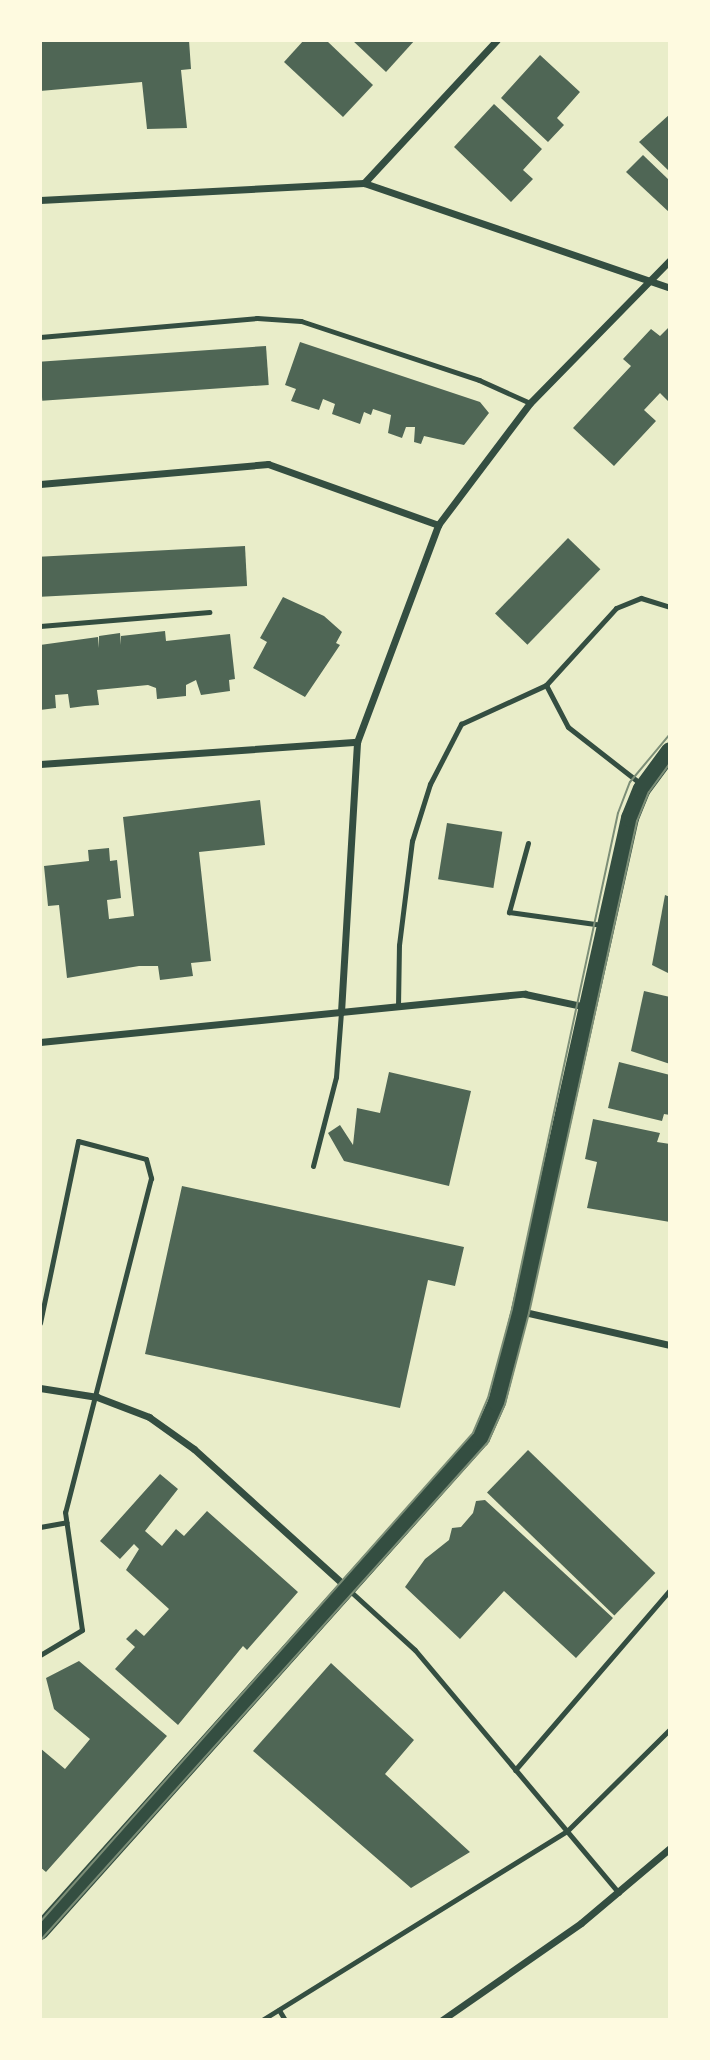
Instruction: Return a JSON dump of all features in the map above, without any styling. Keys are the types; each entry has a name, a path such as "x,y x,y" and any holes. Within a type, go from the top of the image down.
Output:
{"main road":[{"path":"40,1931 481,1438 497,1402 520,1311 630,818 644,785 670,751"}],"street":[{"path":"364,183 497,40"},
{"path":"40,200 364,183 670,288"},
{"path":"341,1013 357,741 438,525 530,403 670,260"},
{"path":"40,484 268,464 438,525"},
{"path":"40,764 357,741"},
{"path":"40,1042 524,994 587,1007"},
{"path":"520,1311 670,1345"},
{"path":"40,1388 97,1397 149,1417 194,1449 347,1588"},
{"path":"442,2020 618,1893 670,1849"}],"lane":[{"path":"40,337 257,318 301,321 479,380 530,403"},
{"path":"398,1007 400,945 412,841 430,784 461,724 503,701 546,685 616,608 642,598 670,607"},
{"path":"40,626 209,612"},
{"path":"546,685 568,727 644,785"},
{"path":"528,844 509,912 606,925"},
{"path":"313,1166 337,1077 341,1013"},
{"path":"40,1322 78,1141 146,1159 152,1178 67,1522 82,1630 40,1655"},
{"path":"40,1527 67,1522"},
{"path":"347,1588 415,1650 618,1893"},
{"path":"515,1770 669,1589"},
{"path":"262,2020 567,1831 670,1729"},
{"path":"279,2010 285,2020"}],"building":[{"path":"40,40 189,40 191,69 181,70 187,128 147,129 142,82 40,91"},
{"path":"304,40 326,40 373,85 343,117 284,62"},
{"path":"352,40 415,40 386,72"},
{"path":"540,55 580,92 557,118 564,125 548,142 501,98"},
{"path":"494,104 542,149 523,170 533,179 511,202 454,147"},
{"path":"670,114 670,172 639,142"},
{"path":"643,155 670,181 670,213 626,172"},
{"path":"670,326 670,403 660,393 644,410 656,421 614,466 573,428 631,366 623,359 651,329 660,336"},
{"path":"300,342 480,402 489,413 464,445 424,436 421,444 414,442 415,427 406,427 402,438 388,433 391,415 373,409 371,415 364,412 360,424 332,414 335,404 323,399 319,410 291,401 296,389 285,385"},
{"path":"266,346 269,385 42,401 40,362"},
{"path":"568,538 600,569 527,645 495,614"},
{"path":"245,546 247,586 41,597 40,557"},
{"path":"283,597 324,616 342,632 336,643 340,645 305,697 253,668 267,642 260,638"},
{"path":"165,631 166,641 230,634 235,679 229,680 230,691 201,695 196,680 186,685 186,696 157,699 156,688 148,685 97,690 99,705 70,708 68,694 55,695 56,708 40,710 40,645 98,637 99,648 99,636 120,633 121,645 121,636"},
{"path":"260,800 265,845 199,852 211,961 191,963 193,976 160,980 158,966 139,966 67,978 59,905 48,906 44,866 89,861 88,850 109,848 110,861 117,860 121,898 107,900 109,919 134,916 123,817"},
{"path":"447,823 502,832 493,888 438,879"},
{"path":"665,895 670,897 670,974 652,965"},
{"path":"644,991 670,997 670,1064 631,1051"},
{"path":"619,1062 670,1075 670,1115 664,1114 662,1121 608,1108"},
{"path":"389,1072 471,1091 449,1186 344,1161 328,1133 340,1125 353,1145 357,1108 380,1113"},
{"path":"593,1119 660,1133 657,1142 670,1144 670,1222 587,1208 597,1162 585,1159"},
{"path":"182,1186 464,1247 455,1286 428,1280 400,1408 145,1354"},
{"path":"528,1450 655,1573 614,1615 487,1492"},
{"path":"160,1474 178,1489 145,1531 162,1546 176,1529 184,1536 207,1511 298,1592 247,1650 243,1646 178,1725 115,1669 135,1647 126,1639 136,1629 144,1636 169,1609 126,1570 139,1549 134,1544 120,1559 100,1541"},
{"path":"485,1500 613,1618 576,1658 504,1591 460,1639 405,1587 425,1559 449,1540 452,1528 461,1527 473,1513 476,1501"},
{"path":"79,1661 167,1736 46,1872 40,1867 40,1748 65,1769 90,1739 54,1709 46,1678"},
{"path":"331,1663 414,1740 385,1774 470,1852 411,1888 253,1751"}],"tram line":[{"path":"40,1922 473,1433 488,1398 512,1309 618,813 630,782 670,734"},
{"path":"40,1941 488,1442 505,1404 529,1313 637,821 649,792 670,763"}]}
